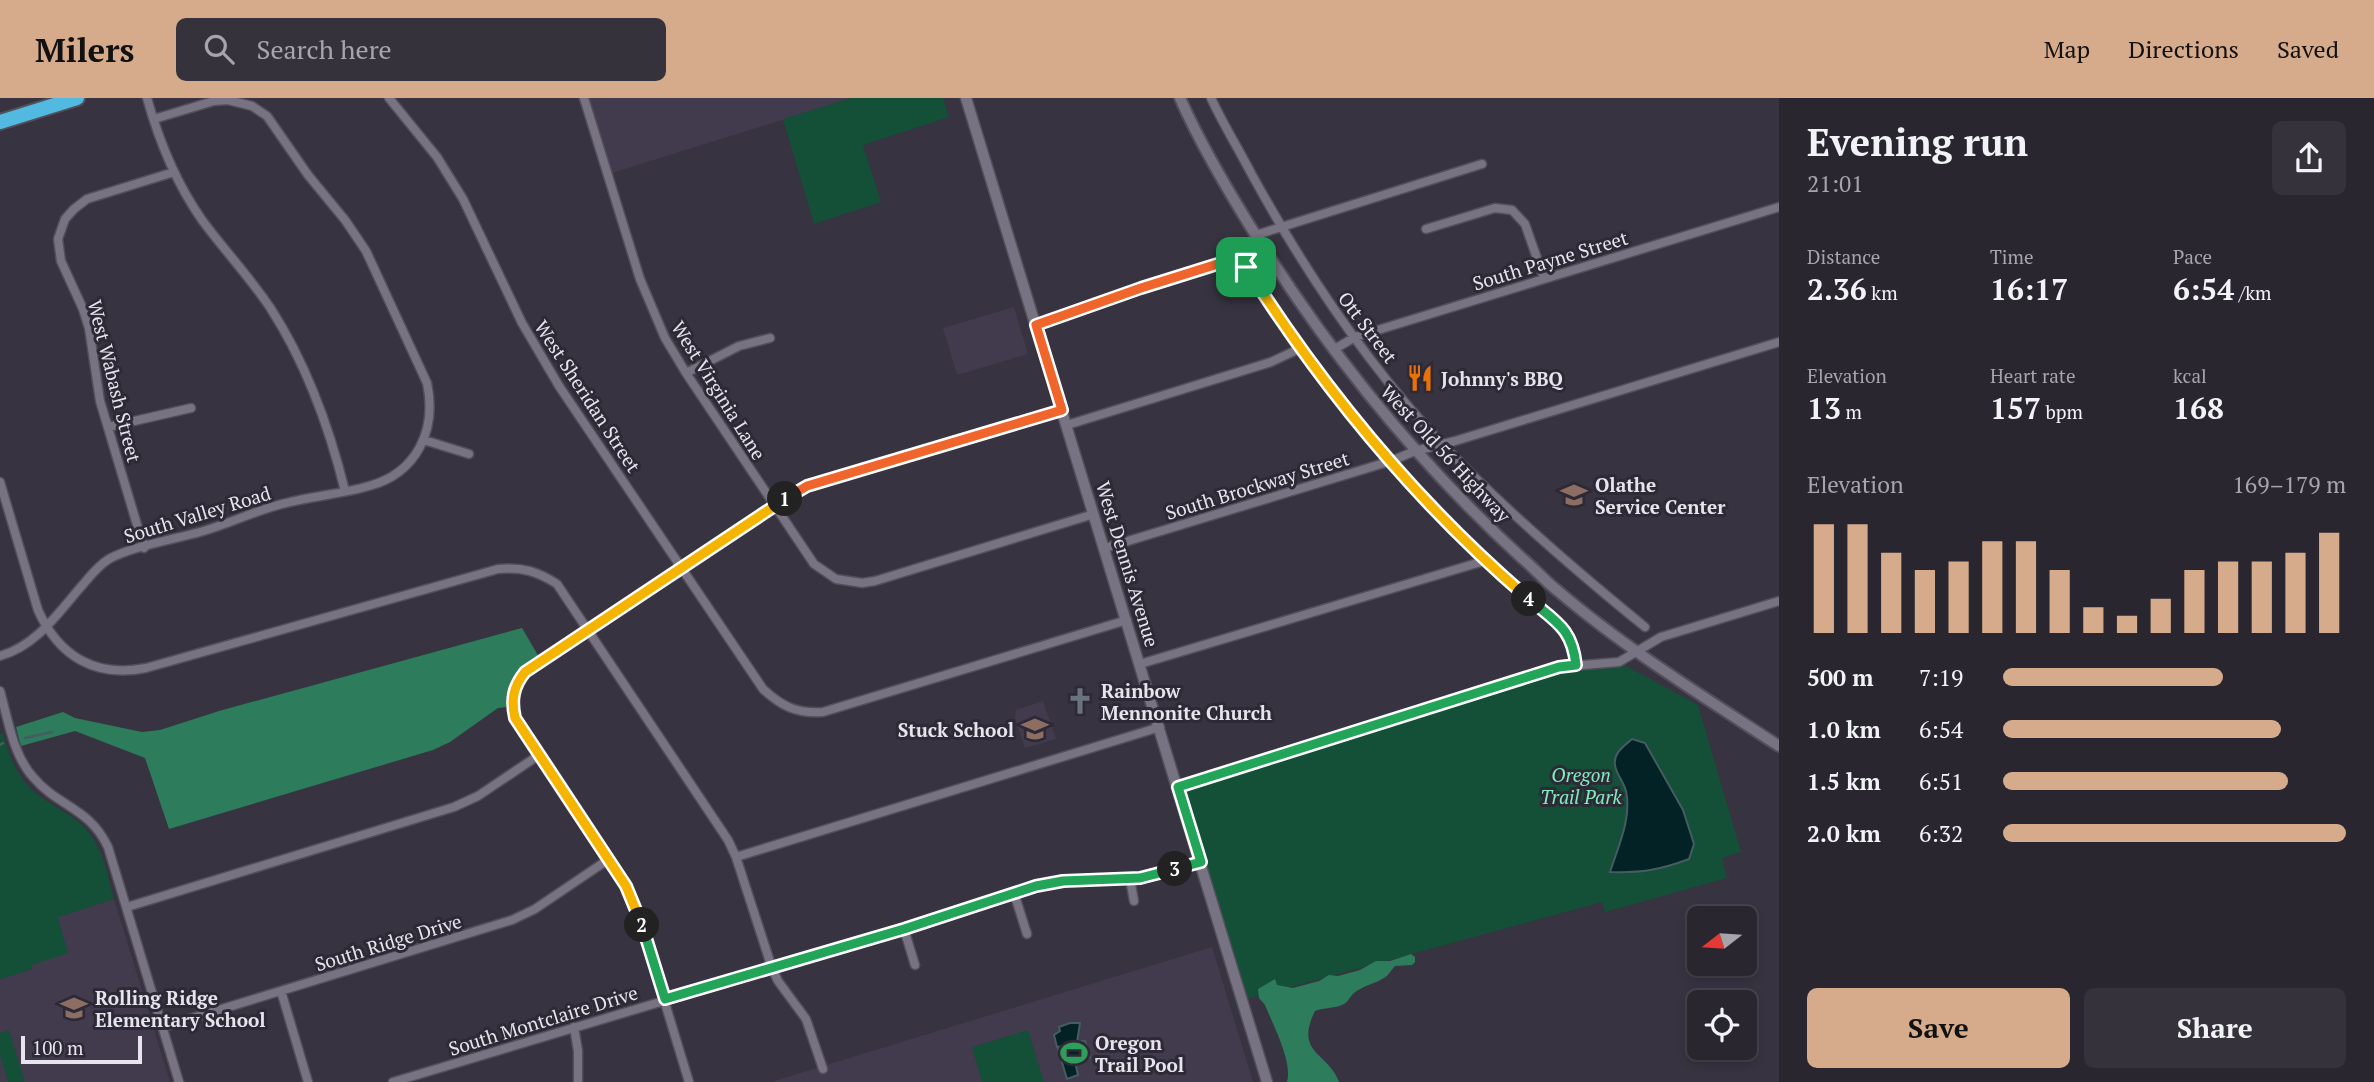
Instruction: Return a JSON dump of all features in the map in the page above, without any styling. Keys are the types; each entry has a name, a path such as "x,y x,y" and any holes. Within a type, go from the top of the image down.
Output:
{"highway":[{"path":"0,122 77,98"}],"main road":[{"name":"West Old 56 Highway","path":"1180,98 1234,200 1287,285 1372,401 1451,490 1546,581 1638,652 1779,746"}],"street":[{"path":"147,98 174,172 201,218 258,291 288,337 324,417 345,491"},
{"name":"West Sheridan Street","path":"389,98 451,178 474,219 538,352 586,427 762,689 777,702 795,711 822,712 1127,620"},
{"name":"West Virginia Lane","path":"584,98 640,279 665,338 814,564 836,579 862,583 875,581 1094,514"},
{"name":"West Dennis Avenue","path":"966,98 1267,1082"},
{"name":"Ott Street","path":"1211,98 1280,226 1355,337 1400,396 1442,443 1546,545 1645,627"},
{"name":"South Valley Road","path":"0,656 23,648 109,559 287,503 368,487 388,478 409,462 429,428 427,383 376,272 350,226 308,175 272,122 252,106 228,100 214,101 153,119"},
{"path":"1256,235 1482,164"},
{"name":"West Wabash Street","path":"144,548 98,390 89,328 61,261 58,239 65,219 88,200 174,172"},
{"name":"South Payne Street","path":"1333,350 1355,337 1779,207"},
{"path":"1426,229 1495,208 1505,208 1519,216 1528,232 1544,278"},
{"path":"1036,325 1240,257 1301,348 1391,461 1484,561 1567,633 1572,641 1576,665"},
{"path":"686,373 739,346 769,338"},
{"name":"South Brockway Street","path":"1105,548 1391,461 1415,451 1779,342"},
{"path":"1066,425 1271,362 1301,348"},
{"path":"108,427 191,408"},
{"path":"689,1082 634,901 515,718 512,705 518,681 535,665 807,486 1062,410"},
{"path":"424,440 469,454"},
{"path":"0,482 38,610 46,627 59,644 89,665 103,670 135,671 498,569 530,569 557,584 728,840 737,858 772,968 778,981 806,1019 823,1069"},
{"path":"1140,664 1484,561"},
{"path":"1178,787 1559,667 1612,664 1661,637 1779,601"},
{"path":"0,691 23,763 36,781 86,816 102,834 108,847 179,1082"},
{"path":"737,858 1160,727"},
{"path":"127,907 460,804 478,796 539,755"},
{"name":"South Ridge Drive","path":"163,1027 512,920 535,909 609,859"},
{"name":"South Montclaire Drive","path":"393,1082 904,929 1014,893 1063,881 1151,876 1201,862"},
{"path":"1130,879 1133,901"},
{"path":"1014,893 1027,934"},
{"path":"904,929 915,965"},
{"path":"281,991 308,1082"},
{"path":"574,1027 578,1051 578,1082"}],"shaded area":[{"path":"589,98 852,98 612,173"},
{"path":"1014,307 1028,354 957,375 943,328"},
{"name":"Stuck School","path":"1043,701 1056,739 1025,748 1015,718 1016,710"},
{"path":"1632,739 1645,743 1683,810 1694,844 1689,859 1679,863 1650,870 1610,872 1627,812 1626,791 1615,761 1620,750"},
{"name":"Rolling Ridge Elementary School","path":"114,899 170,1082 0,1082 0,979 32,969 31,965 57,917"},
{"path":"1212,947 1253,1082 771,1082"},
{"name":"Oregon Trail Pool","path":"1080,1023 1077,1042 1085,1041 1090,1057 1081,1063 1080,1060 1075,1062 1078,1075 1067,1079 1058,1049 1065,1046 1057,1047 1054,1035 1060,1031 1059,1027"}],"green space":[{"path":"852,98 943,98 949,117 863,145 881,202 814,224 783,119"},
{"path":"522,628 539,657 516,677 507,707 498,708 450,742 433,750 169,829 145,758 75,731 21,746 16,727 63,712 75,718 142,732 160,730 219,711"},
{"name":"Oregon Trail Park","path":"1619,662 1698,705 1741,852 1722,858 1727,878 1605,912 1602,902 1243,1000 1179,787 1559,667"},
{"path":"3,733 12,760 26,784 79,822 94,840 105,865 114,899 58,917 68,953 0,979 0,734"},
{"path":"1411,954 1415,957 1412,965 1395,966 1386,977 1358,990 1344,1004 1315,1011 1308,1036 1310,1044 1328,1064 1339,1082 1287,1082 1285,1054 1265,1005 1259,998 1258,989 1275,979 1277,985 1293,988 1319,981 1329,975 1338,976 1360,970 1376,961 1390,961"},
{"path":"9,1030 25,1082 8,1082 0,1055 0,1033"},
{"path":"1028,1030 1044,1082 982,1082 972,1047"}],"waterway":[{"path":"25,738 52,732"}],"place":[{"name":"Johnny's BBQ","path":"1420,378"},
{"name":"Olathe Service Center","path":"1574,495"},
{"name":"Rainbow Mennonite Church","path":"1080,701"},
{"name":"Stuck School","path":"1035,729"},
{"name":"Rolling Ridge Elementary School","path":"74,1008"},
{"name":"Oregon Trail Pool","path":"1074,1053"}],"route":[{"path":"1240,257 1246,267 1270,306 1327,384 1383,453 1484,561 1567,633 1572,641 1576,665 1559,667 1178,787 1201,862 1140,878 1063,881 1036,886 904,929 665,999 642,922 626,886 515,718 512,705 514,691 525,672 807,486 1062,410 1036,325 1240,257"}]}
